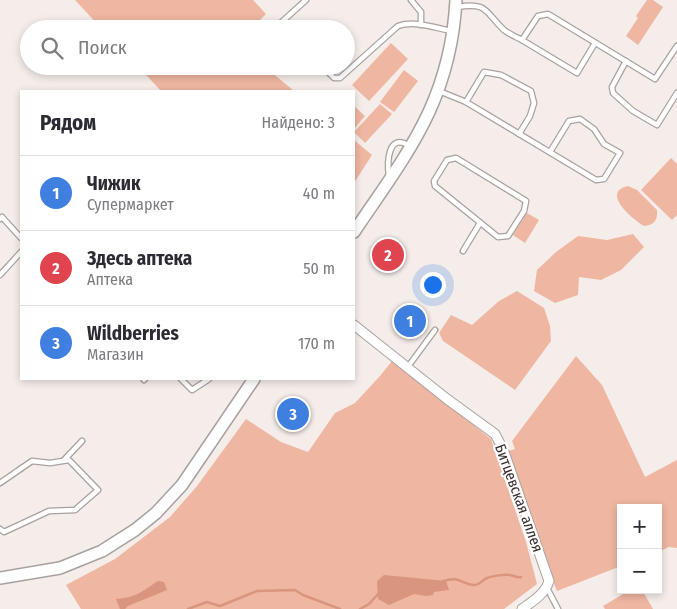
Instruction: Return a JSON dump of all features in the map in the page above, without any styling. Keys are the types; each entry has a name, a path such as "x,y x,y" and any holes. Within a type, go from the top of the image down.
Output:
{"street":[{"path":"355,231 390,179 430,111 438,91 452,31 456,4"},
{"name":"Битцевская аллея","path":"355,326 407,368 496,434 549,581 546,588"},
{"path":"0,578 60,568 102,551 135,530 156,513 182,484 253,380"},
{"path":"522,609 540,596 546,588"}],"lane":[{"path":"284,20 306,0"},
{"path":"410,0 422,12 421,25"},
{"path":"456,4 483,7 505,30 577,73 595,43"},
{"path":"522,40 538,16 548,14 655,80 677,46"},
{"path":"355,65 398,26 409,24 421,25 452,31"},
{"path":"626,61 612,87 612,93 633,111 657,125 676,93"},
{"path":"466,102 484,72 501,74 531,91 534,103 530,116 519,134"},
{"path":"331,75 334,78 340,78 343,75"},
{"path":"438,91 466,102 596,180 604,179 620,153 604,144 594,129 580,119 569,121 550,152"},
{"path":"456,158 526,201 524,211 508,236 498,237 480,223 435,186 434,181 447,160 456,158"},
{"path":"0,219 2,217 20,237"},
{"path":"463,251 480,223"},
{"path":"0,275 20,253"},
{"path":"407,368 435,330"},
{"path":"182,380 192,390 208,380"},
{"path":"63,461 82,441"},
{"path":"0,484 32,461 50,463 69,460 98,490 75,510 49,511 4,532 0,529"},
{"path":"546,588 558,609"}],"shaded area":[{"path":"75,0 253,0 266,14 260,20 94,20"},
{"path":"647,0 653,0 663,7 638,45 626,36"},
{"path":"391,43 408,59 369,101 352,85"},
{"path":"404,70 418,81 394,112 380,102"},
{"path":"146,75 275,75 293,90 160,90"},
{"path":"380,104 392,114 365,143 355,131"},
{"path":"355,107 365,116 355,128"},
{"path":"355,141 372,155 355,181"},
{"path":"671,158 677,164 677,215 672,220 641,190"},
{"path":"628,186 637,190 657,210 657,217 653,223 644,226 621,206 617,194 620,189"},
{"path":"527,213 539,220 525,243 513,235"},
{"path":"633,234 644,247 621,270 601,280 579,277 578,295 555,303 534,291 537,270 556,252 578,236 607,240"},
{"path":"517,291 544,308 550,326 551,341 515,390 443,341 439,333 451,315 472,325 499,301"},
{"path":"576,356 602,385 645,477 677,460 677,548 669,547 662,550 662,504 617,504 617,568 557,591 506,452 515,449 512,441"},
{"path":"392,361 491,439 526,542 537,584 504,609 81,609 66,585 115,559 170,517 197,486 246,419 281,442 308,452 335,413 355,403"},
{"path":"384,575 446,581 449,590 434,592 433,595 426,596 414,594 389,605 378,599 377,581"},
{"path":"158,581 164,582 167,590 125,609 120,609 116,599 134,596"},
{"path":"623,594 644,594 653,609 605,609 603,606"}],"waterway":[{"path":"443,581 457,580 475,585 495,576 521,577"},
{"path":"188,609 207,602 220,606 257,591 295,590 340,609"},
{"path":"360,609 369,604 379,593"}],"place":[{"name":"Здесь аптека","path":"388,255"},
{"name":"Чижик","path":"410,321"},
{"name":"Wildberries","path":"293,414"}]}
